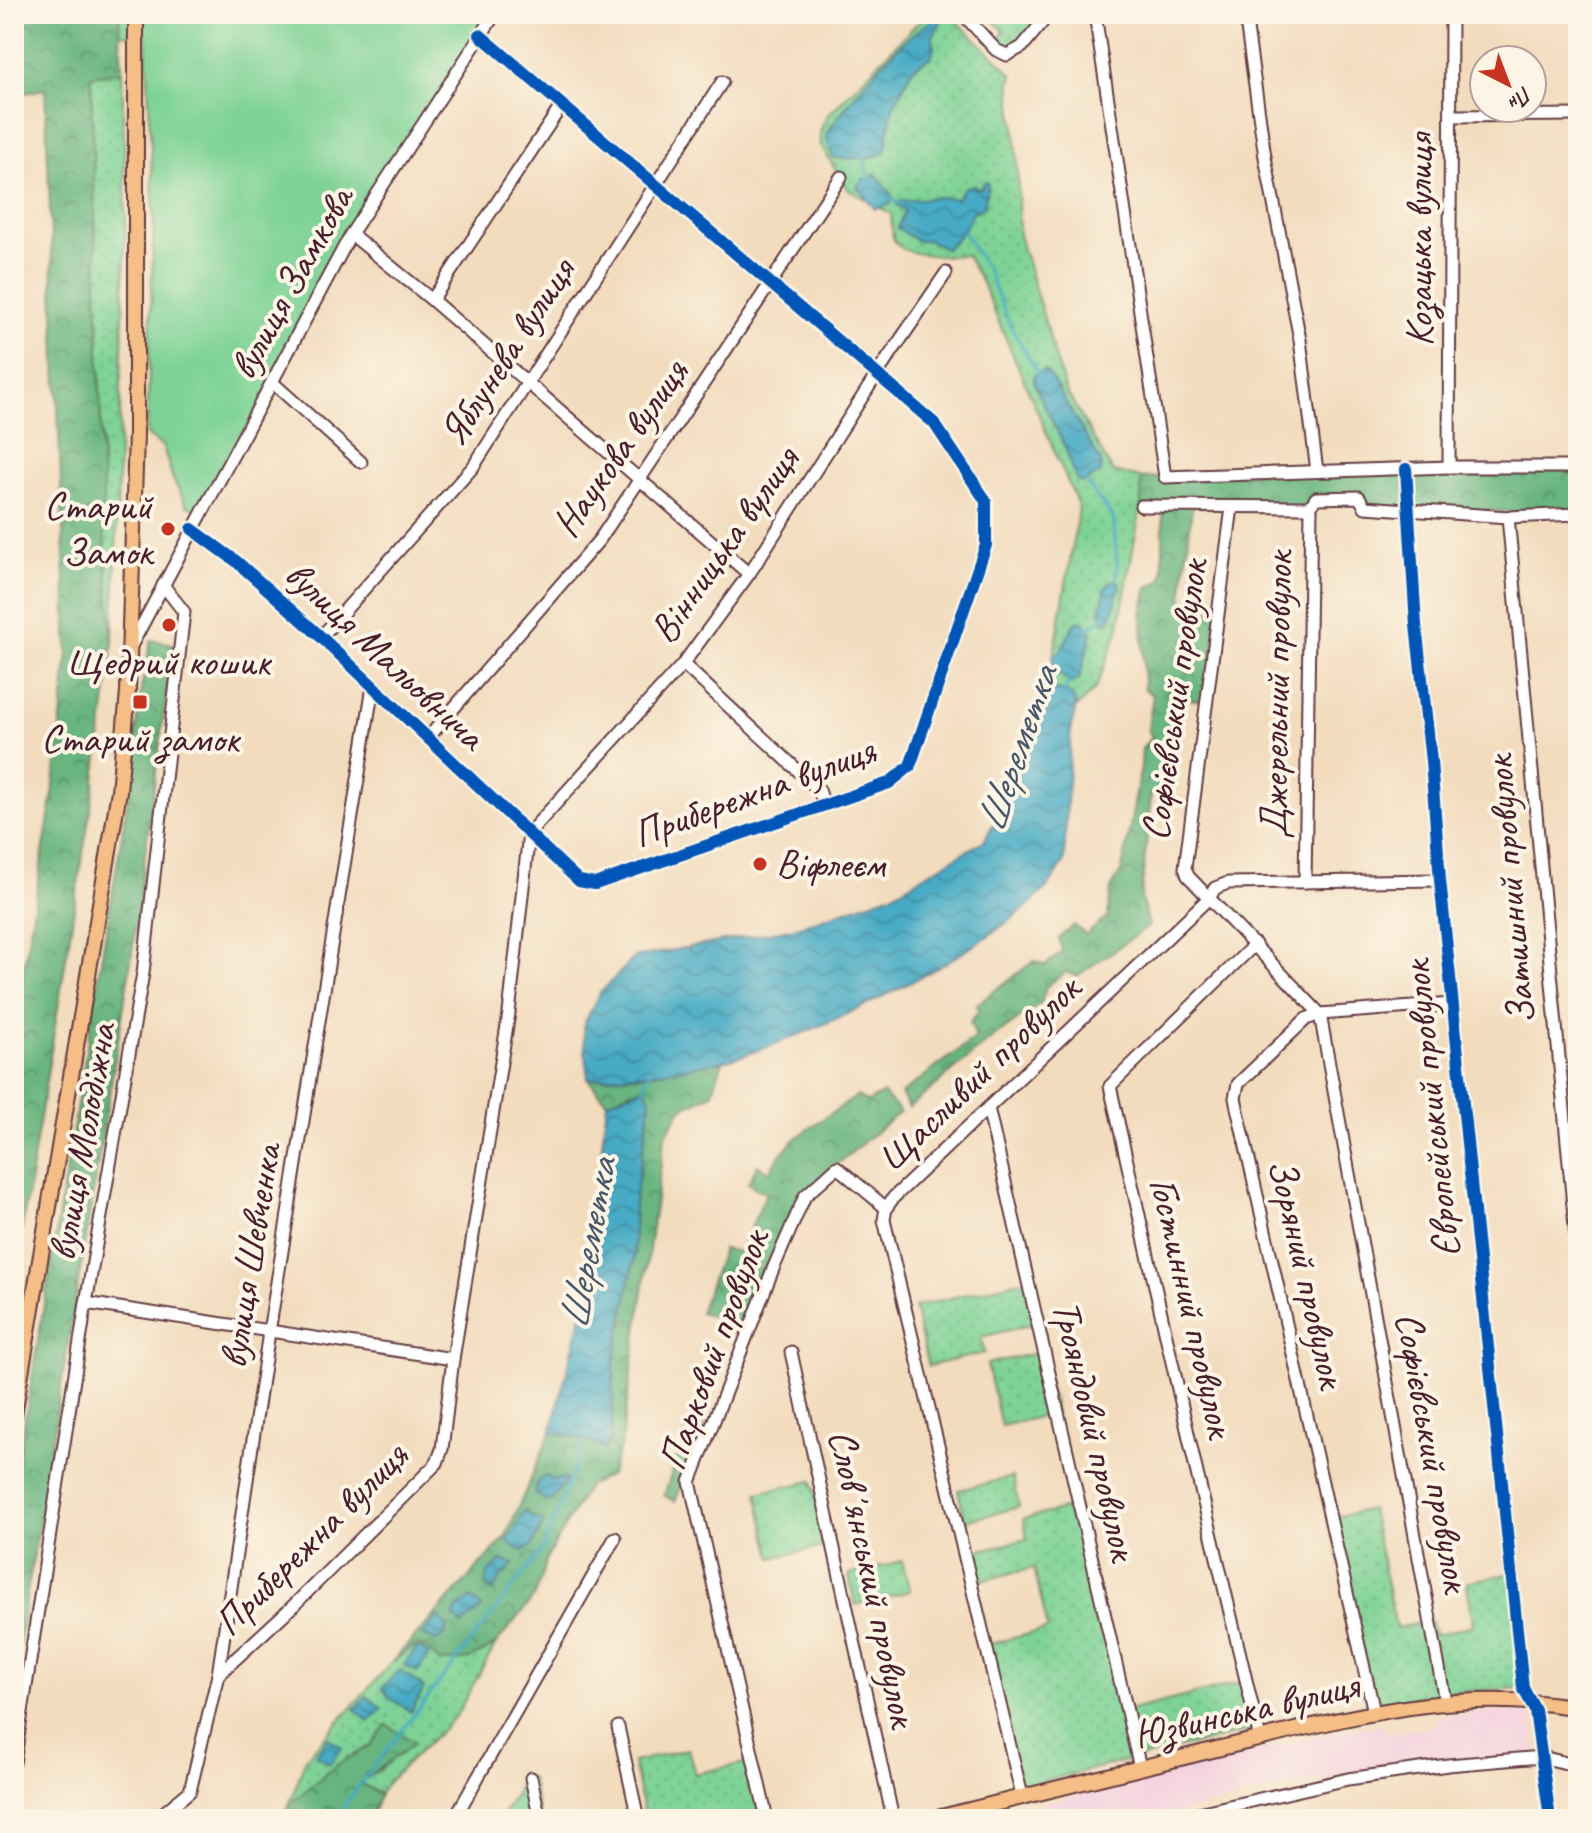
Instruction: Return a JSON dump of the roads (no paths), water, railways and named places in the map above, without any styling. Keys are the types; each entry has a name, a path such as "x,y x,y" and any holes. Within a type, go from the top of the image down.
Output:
{"main road":[{"path":"14,1415 119,791 130,647 136,434 136,14"},
{"name":"Юзвинська вулиця","path":"933,1819 1374,1712 1445,1701 1527,1700 1578,1708"}],"street":[{"name":"вулиця Замкова","path":"130,647 351,234 495,14"},
{"path":"963,14 996,50 1007,55 1022,47 1049,14"},
{"path":"1095,14 1165,477 1449,467 1578,467"},
{"path":"1245,14 1265,157 1300,340 1317,471"},
{"name":"Козацька вулиця","path":"1449,467 1451,14"},
{"name":"Прибережна вулиця","path":"480,35 934,423 986,501 986,545 910,766 889,783 595,884 579,881 529,833"},
{"name":"Яблунева вулиця","path":"321,637 473,467 722,82"},
{"path":"432,300 562,105"},
{"path":"1452,116 1578,115"},
{"name":"Наукова вулиця","path":"428,738 600,539 841,177"},
{"path":"351,234 432,300 749,574"},
{"name":"Вінницька вулиця","path":"529,833 683,664 749,574 877,374 946,273"},
{"path":"272,382 361,462"},
{"name":"Європейський провулок","path":"1406,469 1440,880 1523,1688 1535,1710 1550,1819"},
{"path":"1141,506 1310,507 1316,498 1359,497 1365,507 1508,517 1578,514"},
{"name":"Софієвський провулок","path":"1232,507 1184,861 1188,876 1320,1014 1445,1701"},
{"name":"Джерельний провулок","path":"1305,882 1311,509"},
{"name":"Затишний провулок","path":"1508,517 1578,1258"},
{"name":"вулиця Мальовнича","path":"192,529 236,561 321,637 529,833"},
{"name":"вулиця Молодіжна","path":"14,1763 86,1303 143,973 184,612 161,588"},
{"path":"683,664 819,790 824,805"},
{"name":"вулиця Шевченка","path":"156,1819 190,1791 218,1675 269,1332 373,686"},
{"name":"Прибережна вулиця","path":"218,1675 294,1605 437,1463 442,1449 453,1359 509,1013 529,833"},
{"name":"Щасливий провулок","path":"1022,1796 884,1220 886,1208 1210,897 1215,888 1228,883 1440,880"},
{"name":"Гостинний провулок","path":"1255,944 1110,1086 1260,1739"},
{"path":"1320,1014 1452,1004"},
{"name":"Зоряний провулок","path":"1320,1014 1306,1019 1238,1084 1235,1098 1374,1712"},
{"name":"Трояндовий провулок","path":"988,1108 1140,1768"},
{"name":"Парковий провулок","path":"767,1819 690,1482 773,1269 805,1196 837,1167 886,1208"},
{"path":"86,1303 453,1359"},
{"name":"Словʼянський провулок","path":"791,1352 893,1819"},
{"path":"454,1819 615,1538"},
{"path":"618,1727 638,1819"},
{"path":"1172,1819 1348,1779 1448,1765 1542,1757 1578,1766"},
{"path":"531,1778 540,1819"}],"water":[{"path":"945,14 933,36 931,57 913,68 893,107 885,152 869,159 833,158 826,134 850,101 895,50 928,23"},
{"path":"873,174 893,197 889,205 875,209 857,187 862,179 873,179"},
{"path":"985,181 988,183 984,207 973,212 964,230 946,249 928,240 918,241 897,228 905,211 897,205 901,201 940,197 957,199 964,188 974,185 981,188"},
{"path":"1044,370 1101,462 1101,472 1084,483 1077,481 1065,447 1034,384 1034,375"},
{"path":"1116,579 1120,585 1110,621 1105,622 1100,611 1106,586"},
{"path":"1081,621 1092,633 1079,679 1072,683 1051,669 1054,653 1060,653 1074,624"},
{"path":"1048,689 1065,692 1074,698 1075,703 1064,861 1044,890 1009,921 964,952 911,982 804,1033 757,1051 689,1067 588,1079 583,1026 600,993 635,957 791,929 893,894 985,840 1042,722"},
{"path":"644,1087 651,1100 634,1203 634,1259 614,1363 611,1439 605,1448 551,1432 583,1310 607,1102"},
{"path":"546,1476 553,1480 566,1480 550,1502 535,1494 539,1480"},
{"path":"525,1510 533,1518 544,1521 532,1546 522,1551 507,1542"},
{"path":"501,1561 514,1564 502,1575 493,1591 485,1585 488,1573"},
{"path":"471,1598 482,1608 462,1625 454,1617 457,1608"},
{"path":"438,1616 447,1627 444,1636 436,1641 423,1635"},
{"path":"416,1648 429,1655 417,1672 404,1665"},
{"path":"400,1670 424,1688 411,1712 390,1698 382,1688"},
{"path":"367,1696 382,1709 369,1722 355,1709"},
{"path":"328,1738 342,1748 330,1764 316,1755"}],"waterway":[{"name":"Шереметка","path":"862,155 870,182"},
{"name":"Шереметка","path":"888,197 902,205"},
{"name":"Шереметка","path":"961,229 987,269 1011,327 1038,373"},
{"name":"Шереметка","path":"1083,479 1113,517 1118,571 1115,580"},
{"name":"Шереметка","path":"1087,629 1103,618"},
{"name":"Шереметка","path":"1064,693 1070,677"},
{"name":"Шереметка","path":"644,1090 649,1071"},
{"name":"Шереметка","path":"336,1819 542,1550 587,1437"}],"place":[{"name":"Старий Замок","path":"168,529"},
{"name":"Щедрий кошик","path":"169,625"},
{"name":"Старий замок","path":"140,702"},
{"name":"Віфлеєм","path":"760,864"}]}
